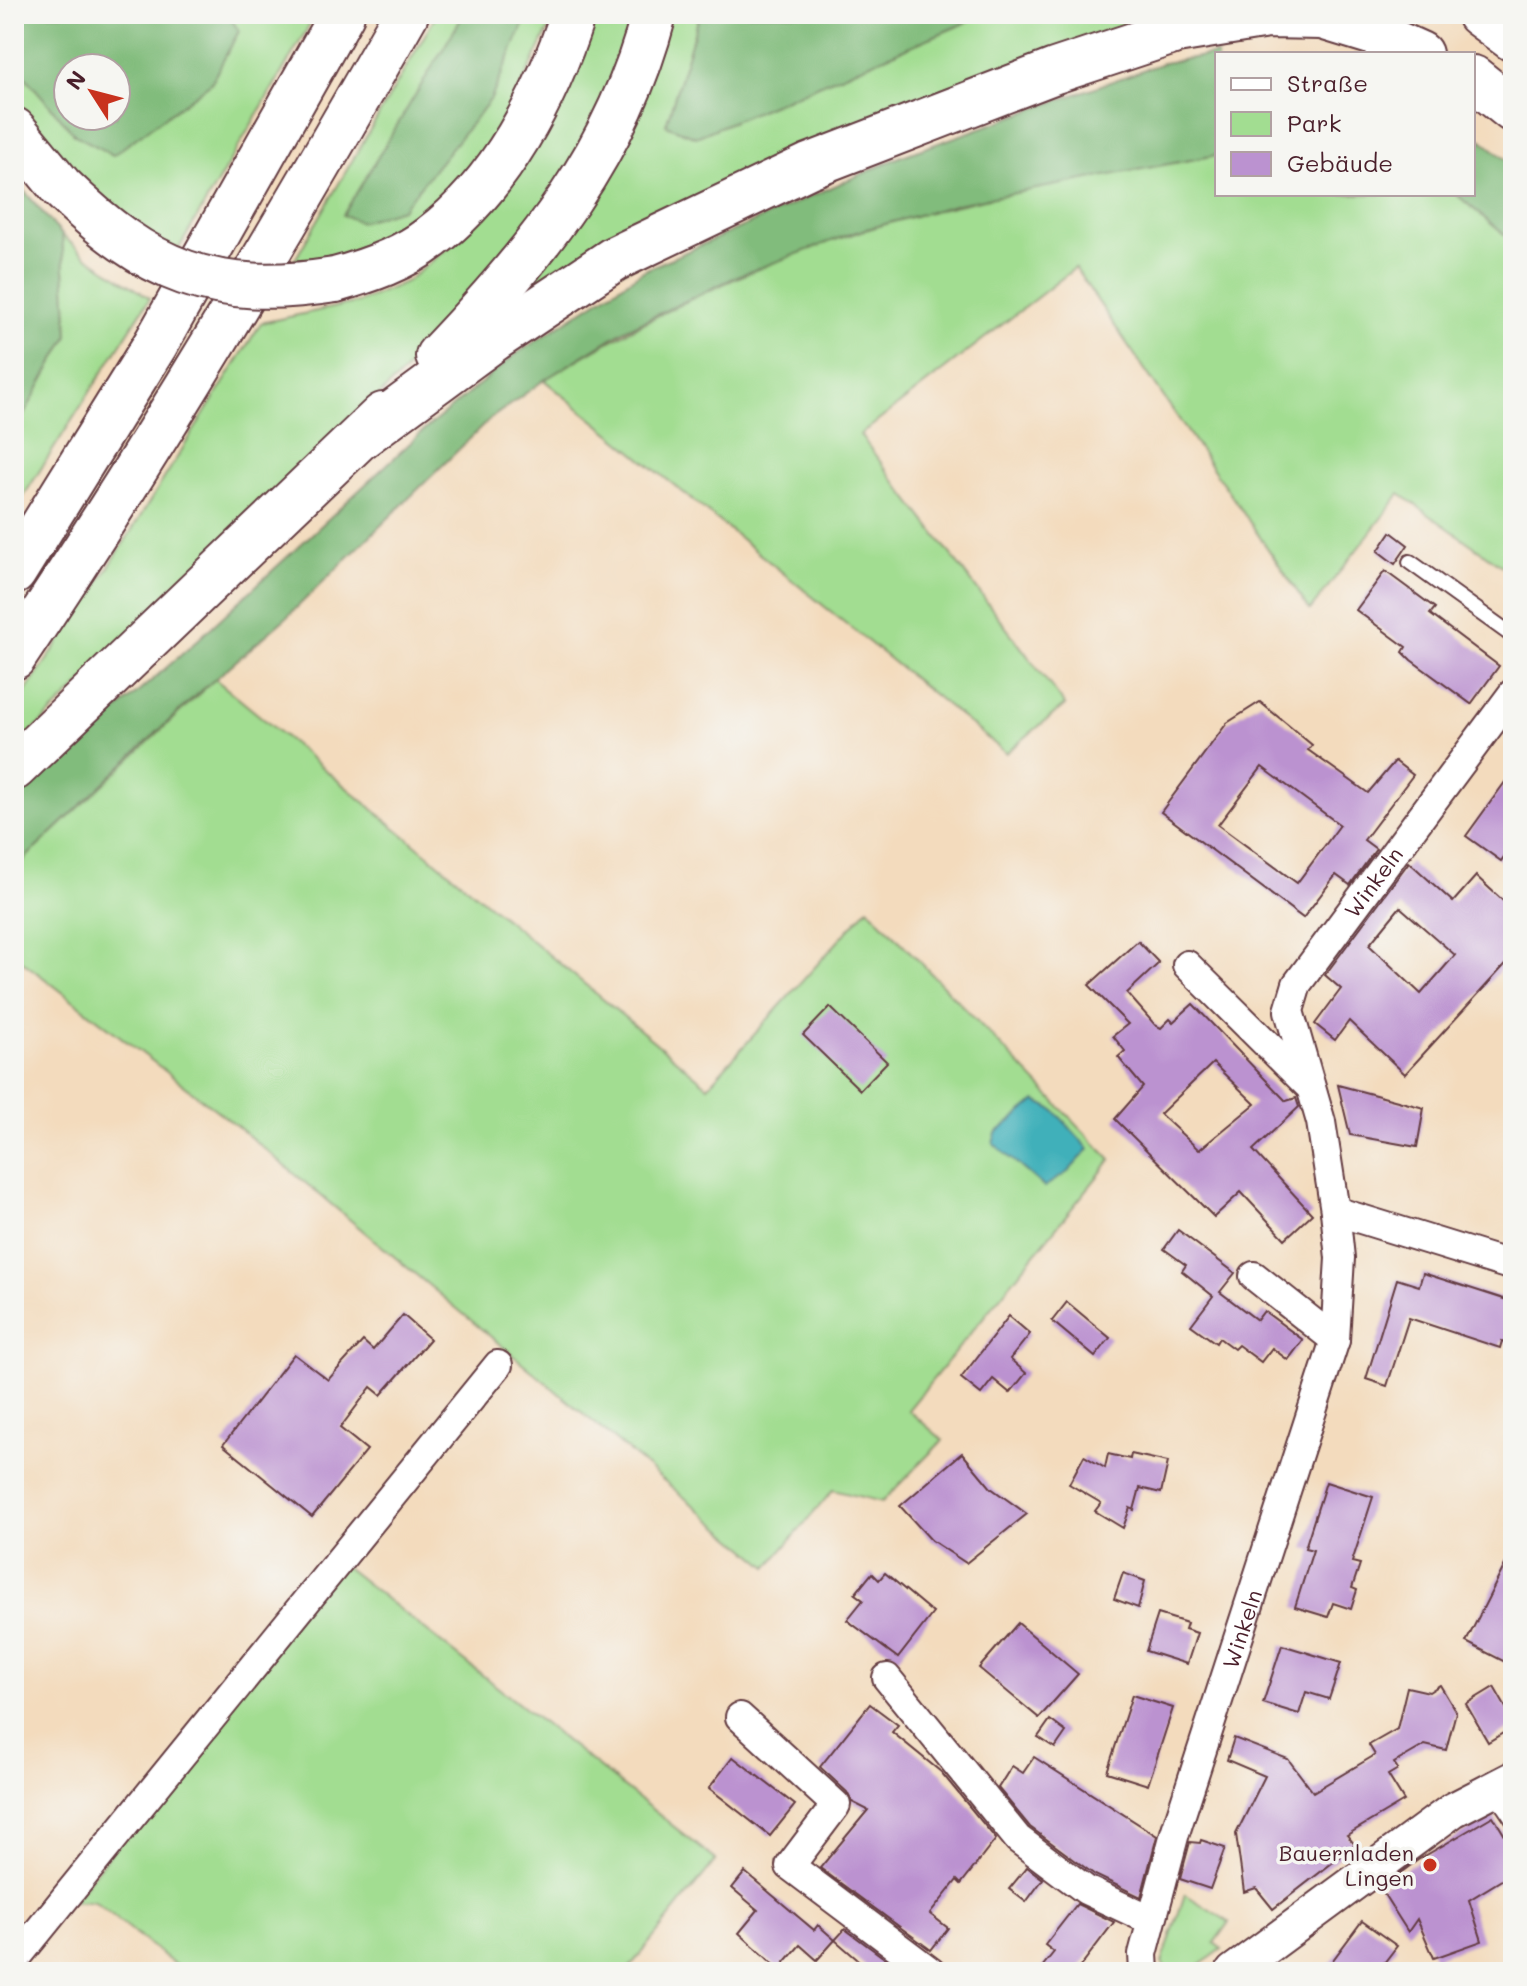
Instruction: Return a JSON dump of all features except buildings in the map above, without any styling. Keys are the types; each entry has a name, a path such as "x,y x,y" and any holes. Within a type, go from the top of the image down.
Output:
{"highway":[{"path":"14,572 155,345 342,14"},
{"path":"14,657 137,469 293,212 406,14"},
{"path":"14,130 61,187 104,229 139,253 177,271 213,282 261,288 335,280 370,271 429,240 476,197 513,145 540,95 573,14"},
{"path":"14,768 362,436 476,316 551,227 604,147 645,47 654,14"},
{"path":"1391,14 1440,52"},
{"path":"1479,14 1513,39"},
{"path":"362,436 494,339 614,259 809,166 1055,71 1176,31 1267,16 1322,17 1371,32 1416,52"},
{"path":"1475,79 1513,110"}],"street":[{"name":"Winkeln","path":"1144,1972 1143,1954 1150,1920 1335,1340 1340,1258 1335,1211 1321,1122 1289,1011 1297,984 1513,693"},
{"path":"1187,965 1311,1087"},
{"path":"1335,1211 1513,1266"},
{"path":"1254,1276 1335,1340"},
{"path":"14,1961 498,1365"},
{"path":"887,1678 1018,1839 1086,1890 1150,1920"},
{"path":"740,1717 836,1805 790,1866 931,1972"},
{"path":"1233,1972 1453,1810 1503,1784"}],"lane":[{"path":"1410,562 1513,636"},
{"path":"1503,1784 1513,1820"}],"green space":[{"path":"14,14 316,14 178,250 143,234 36,139 14,103"},
{"path":"14,14 228,14 239,31 211,83 113,155 72,132 132,132 132,52 52,52 52,108 14,64"},
{"path":"437,14 556,14 486,160 438,211 390,242 332,259 293,263"},
{"path":"464,14 528,14 491,99 402,209 360,222 343,215"},
{"path":"587,14 640,14 605,120 484,294 14,749 14,709 102,578 261,323 359,302 406,282 462,237"},
{"path":"669,14 700,14 666,125 696,137 986,14 1206,14 482,333"},
{"path":"700,14 986,14 696,137 666,125"},
{"path":"1215,54 1215,155 962,203 856,232 738,276 625,330 544,380 490,419 287,617 193,698 14,869 14,800 189,648 422,432 516,354 645,270 902,156 1163,63"},
{"path":"1475,135 1513,165 1513,242 1458,196 1475,196"},
{"path":"1215,155 1215,196 1458,196 1513,242 1513,574 1400,494 1310,610 1075,268 860,435 1065,705 1006,753 544,380 657,316 774,262 900,220 1080,180"},
{"path":"14,179 62,235 68,336 14,432"},
{"path":"62,235 87,257 150,298 14,511 14,432 68,336"},
{"path":"215,679 708,1086 868,908 1111,1160 908,1410 943,1440 882,1502 833,1490 768,1567 237,1126 14,955 14,869"},
{"path":"338,1561 716,1860 626,1972 184,1972 94,1901 72,1902"},
{"path":"1185,1894 1229,1922 1214,1943 1222,1949 1192,1969 1176,1972 1162,1963"}],"water":[{"path":"1036,1101 1054,1110 1089,1149 1068,1172 1044,1187 993,1143 996,1133"}],"place":[{"name":"Bauernladen Lingen","path":"1430,1865"}]}
